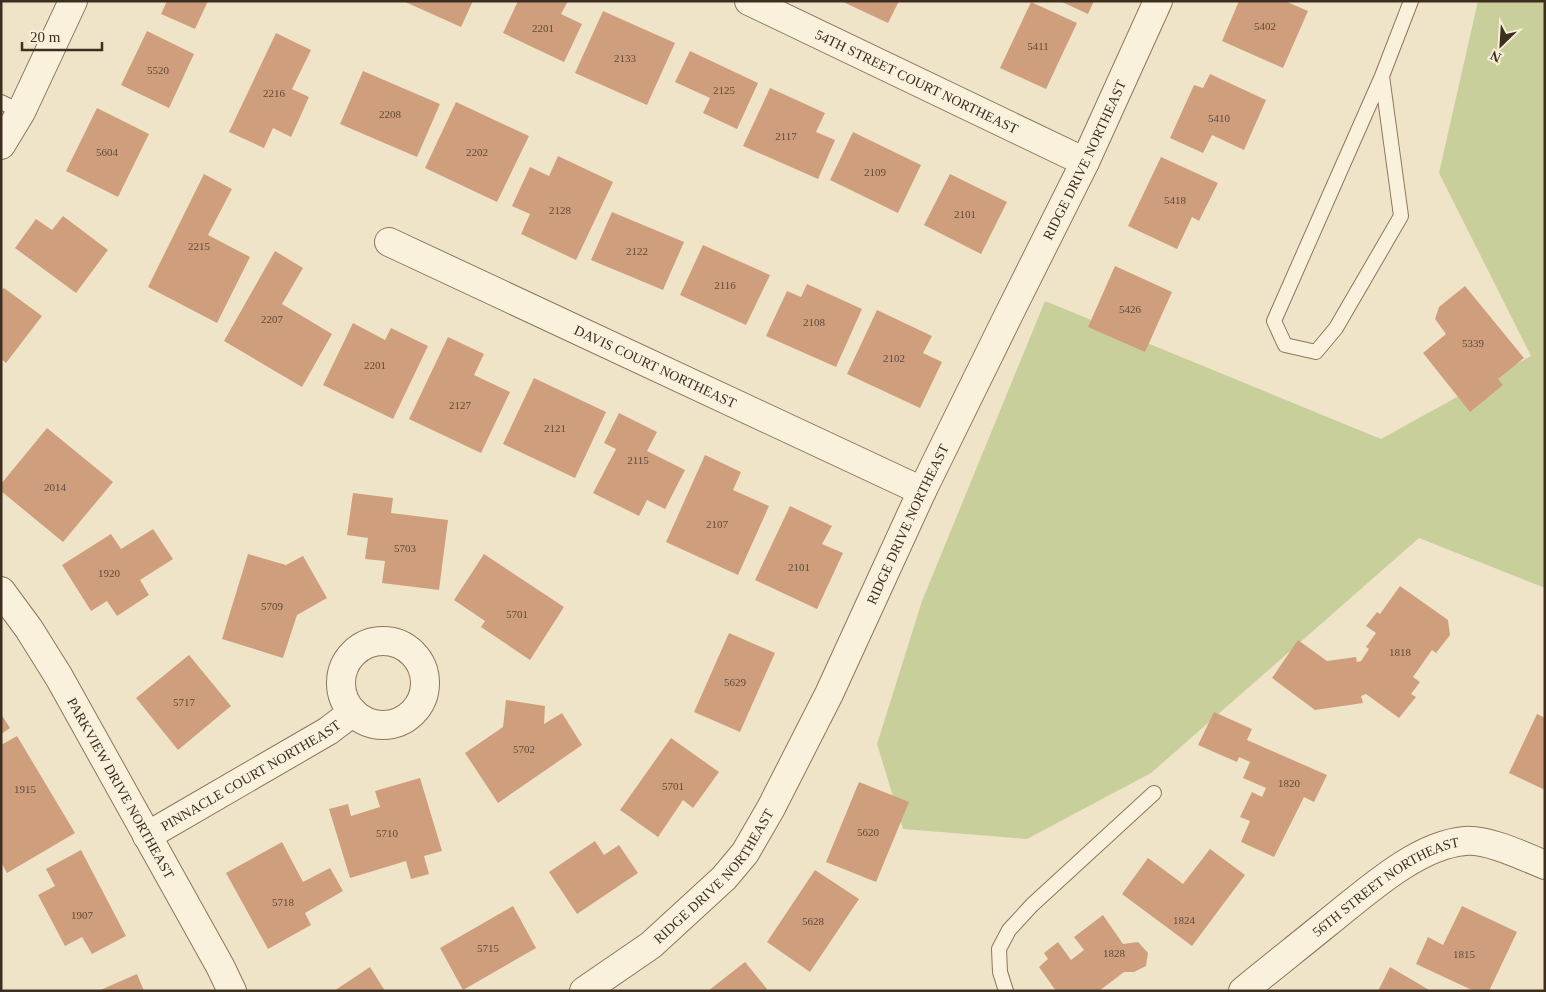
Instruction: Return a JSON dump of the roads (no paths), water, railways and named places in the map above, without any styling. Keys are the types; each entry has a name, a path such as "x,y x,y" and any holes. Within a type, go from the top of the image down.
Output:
{"street":[{"path":"1,145 11,107 73,1"},
{"name":"54TH STREET COURT NORTHEAST","path":"749,1 1085,162"},
{"name":"RIDGE DRIVE NORTHEAST","path":"584,991 651,945 724,878 745,853 771,808 829,694 922,491 1085,162 1158,1"},
{"name":"DAVIS COURT NORTHEAST","path":"389,242 922,491"},
{"name":"PARKVIEW DRIVE NORTHEAST","path":"1,591 29,629 59,677 220,966 232,991"},
{"name":"PINNACLE COURT NORTHEAST","path":"147,836 328,731 353,712"},
{"name":"56TH STREET NORTHEAST","path":"1244,991 1371,889 1411,860 1436,848 1467,841 1481,843 1514,852 1545,864"}],"lane":[{"path":"1382,76 1401,216 1336,328 1316,352 1285,345 1274,321 1382,76 1411,1"},
{"path":"1006,991 1000,972 999,949 1010,930 1032,905 1154,793"}]}
